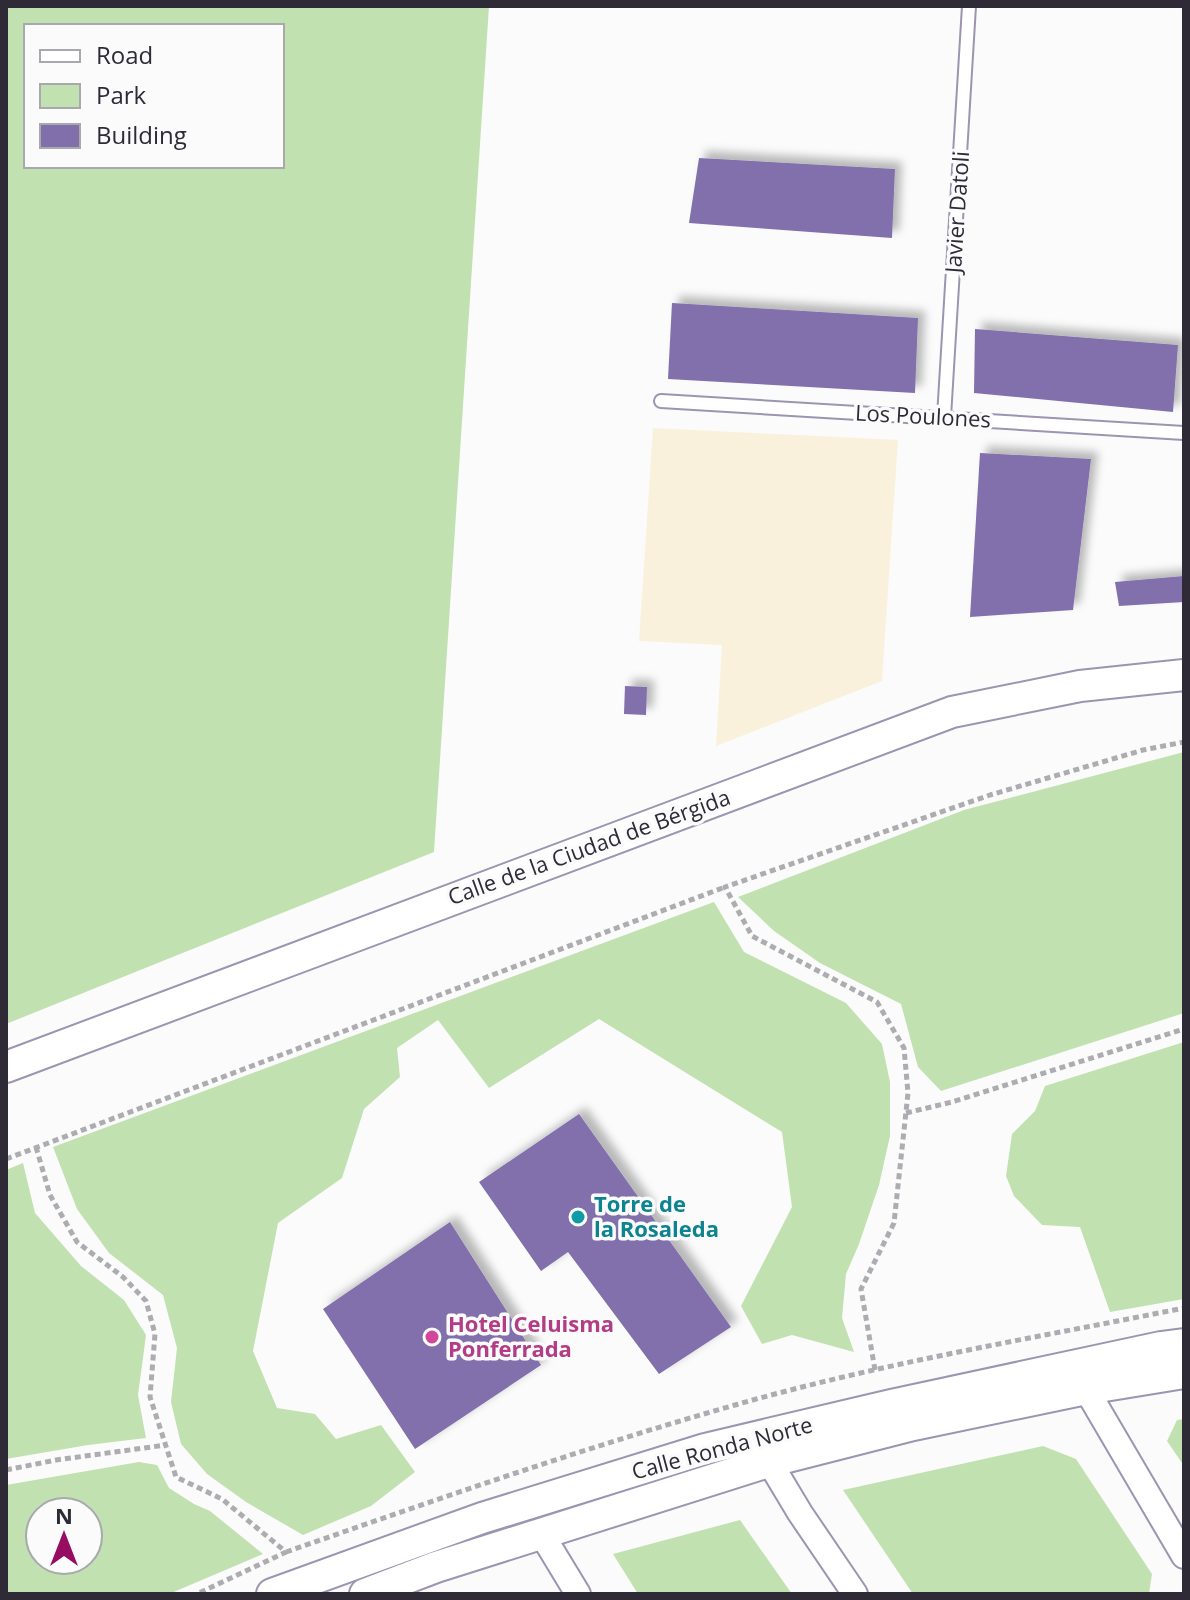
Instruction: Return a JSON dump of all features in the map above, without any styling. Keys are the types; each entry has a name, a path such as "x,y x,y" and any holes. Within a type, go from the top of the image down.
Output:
{"street":[{"name":"Calle de la Ciudad de Bérgida","path":"6,1067 952,712 1080,686 1184,675"},
{"name":"Calle Ronda Norte","path":"365,1594 891,1405 1184,1344"},
{"name":"Calle Ronda Norte","path":"272,1594 482,1518 705,1449 762,1449 913,1425 1086,1389 1184,1373"},
{"path":"1086,1389 1184,1556"},
{"path":"762,1449 855,1594"},
{"path":"541,1533 578,1594"}],"lane":[{"name":"Javier Datoli","path":"944,417 969,6"},
{"name":"Los Poulones","path":"661,401 1184,433"}],"path":[{"path":"6,1159 725,887 990,795 1143,750 1184,742"},
{"path":"725,887 752,936 877,1002 904,1048 908,1093 894,1223 861,1289 875,1370 1184,1308"},
{"path":"906,1113 952,1102 1184,1029"},
{"path":"36,1147 50,1195 77,1242 123,1277 146,1301 155,1334 150,1397 176,1477 222,1499 286,1552 197,1594"},
{"path":"6,1470 166,1445"}],"shaded area":[{"path":"653,428 898,440 882,681 716,746 722,645 639,641"}],"green space":[{"path":"6,6 489,6 434,852 6,1024"},
{"path":"1184,752 1184,1013 941,1091 918,1067 901,1004 820,963 774,931 738,897 964,810"},
{"path":"714,902 744,952 846,1003 882,1044 890,1082 890,1136 879,1185 846,1274 842,1318 854,1352 792,1335 762,1344 741,1306 792,1207 782,1132 599,1019 489,1088 438,1020 397,1048 400,1077 364,1109 342,1178 278,1223 253,1351 277,1408 315,1414 336,1439 381,1425 415,1472 371,1506 303,1535 246,1502 207,1474 181,1444 171,1402 177,1348 163,1295 109,1253 77,1209 53,1147"},
{"path":"1184,1042 1184,1299 1110,1312 1080,1227 1042,1225 1014,1196 1006,1176 1012,1134 1035,1111 1045,1086"},
{"path":"23,1163 35,1213 81,1266 124,1300 146,1335 138,1395 146,1438 6,1459 6,1170"},
{"path":"1184,1419 1184,1466 1167,1441 1177,1420"},
{"path":"1043,1446 1076,1459 1152,1574 1149,1594 913,1594 843,1490"},
{"path":"139,1462 157,1465 169,1488 210,1511 263,1554 169,1594 6,1594 6,1485"},
{"path":"740,1520 792,1594 638,1594 613,1554"}],"building":[{"path":"699,158 895,169 892,238 689,223"},
{"path":"672,303 918,318 915,393 668,379"},
{"path":"975,329 1178,345 1173,412 974,393"},
{"path":"980,453 1091,459 1073,610 970,617"},
{"path":"1184,576 1184,602 1119,606 1115,582"},
{"path":"625,686 647,687 646,715 624,714"},
{"name":"Torre de la Rosaleda","path":"579,1114 731,1327 659,1374 568,1252 541,1271 479,1182"},
{"name":"Hotel Celuisma Ponferrada","path":"450,1222 541,1365 415,1449 323,1309"}],"place":[{"name":"Torre de la Rosaleda","path":"578,1217"},
{"name":"Hotel Celuisma Ponferrada","path":"432,1337"}]}
